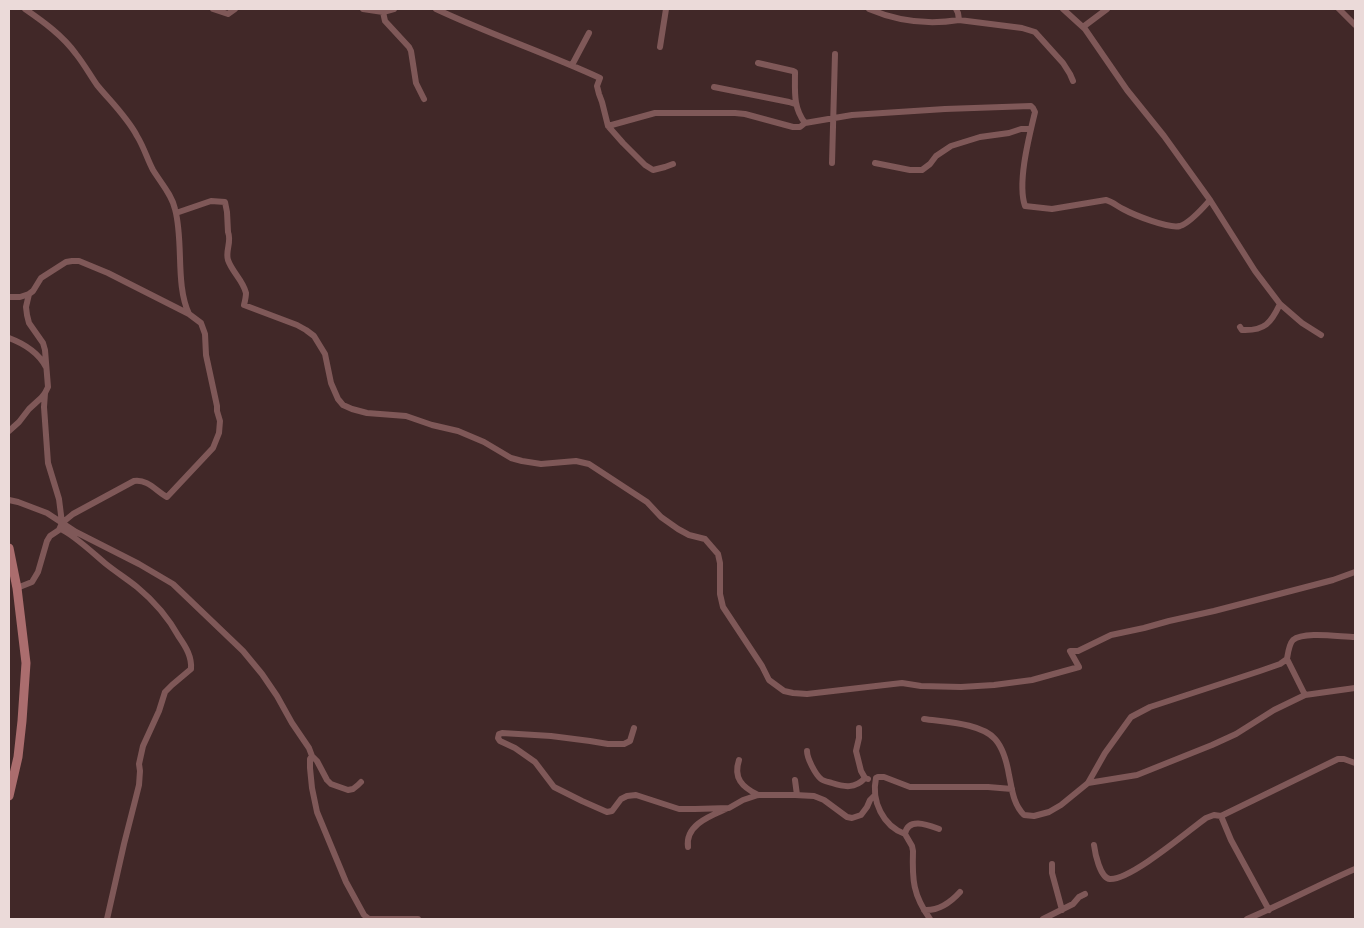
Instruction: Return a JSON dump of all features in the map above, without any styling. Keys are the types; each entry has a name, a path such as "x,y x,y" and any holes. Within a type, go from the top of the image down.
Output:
{"street":[{"path":"26,9 54,30 70,46 96,84 132,127 151,166 174,203 181,249 183,291 189,314"},
{"path":"213,9 228,14 236,9"},
{"path":"363,9 383,12 394,9"},
{"path":"436,9 600,78 597,86 608,126 622,143 646,166 653,170 673,164"},
{"path":"660,47 666,9"},
{"path":"869,9 907,20 958,20 1022,28 1035,32 1063,63 1073,81"},
{"path":"956,9 958,20"},
{"path":"1063,9 1084,28 1127,90 1164,136 1210,200 1255,271 1280,304 1302,323 1321,335"},
{"path":"1084,28 1107,9"},
{"path":"1339,9 1355,24"},
{"path":"383,12 385,21 409,46 416,83 424,99"},
{"path":"572,65 589,33"},
{"path":"832,163 835,54"},
{"path":"758,63 795,72 795,104 805,123"},
{"path":"714,87 795,104"},
{"path":"608,126 655,112 735,113 793,127 834,117 1031,106 1034,112 1024,158 1022,198 1025,206 1052,209 1106,200 1136,215 1168,226 1178,227 1188,221 1210,200"},
{"path":"875,163 910,170 922,170 936,156 956,144 980,137 1031,129"},
{"path":"176,213 211,201 225,202 228,232 230,234 227,252 228,259 244,287 246,294 244,305 297,325 314,336 325,354 331,383 338,399 343,405 367,413 406,416 458,431 484,442 512,458 522,461 541,464 576,461 589,464 647,502 661,517 678,529 689,535 705,539 718,554 720,594 723,607 769,680 784,691 807,694 902,684 960,687 1032,680 1079,667 1070,651 1078,651 1111,634 1214,611 1323,583 1355,572"},
{"path":"9,297 29,294 41,278 66,262 79,261 108,273 189,314 200,323 205,334 206,355 220,420 219,434 213,448 167,497 141,480 134,481 73,514 50,536 38,572 32,582 17,588"},
{"path":"9,431 45,393 48,387 43,343 32,328 27,316 26,306 29,294"},
{"path":"1240,327 1242,330 1252,330 1270,323 1280,304"},
{"path":"9,338 32,350 44,363 46,369"},
{"path":"45,393 44,407 48,463 59,499 61,526"},
{"path":"9,500 47,513 63,529 114,571 136,586 162,610 190,656 191,669 165,692 159,711 143,746 139,764 136,798 107,919"},
{"path":"61,526 162,576 172,584 243,651 262,674 309,748 312,756 318,761 327,780 331,784 348,790 358,786 361,782"},
{"path":"9,548 17,588 26,663 18,757 9,796"},
{"path":"924,719 960,724 990,734 998,743 1005,758 1019,810 1024,815 1034,816 1054,809 1088,783 1105,753 1131,717 1150,707 1280,664 1287,659 1293,640 1298,637 1316,635 1355,637"},
{"path":"1287,659 1305,695"},
{"path":"1088,783 1137,775 1212,745 1236,734 1274,710 1305,695 1355,688"},
{"path":"634,728 630,741 624,744 608,744 527,734 502,733 499,734 498,738 535,762 554,787 582,802 607,812 612,811 621,799 636,795 679,808 729,808"},
{"path":"859,728 856,751 861,771 865,778 872,780 884,778 910,787 995,787 1012,789"},
{"path":"806,751 810,764 821,779 841,786 851,787 865,778"},
{"path":"312,756 310,768 317,812 346,882 364,915 369,919 418,919"},
{"path":"1094,845 1101,871 1110,879 1117,877 1154,859 1206,818 1338,759 1355,763"},
{"path":"739,760 737,774 739,782 758,795"},
{"path":"876,778 874,796 878,808 888,822 905,834 912,846 912,878 918,898 930,919"},
{"path":"794,780 797,795"},
{"path":"688,847 687,842 695,826 743,800 758,795 814,796 824,800 847,817 852,818 861,815 874,796"},
{"path":"1217,814 1269,910"},
{"path":"905,834 908,826 911,824 923,824 939,829"},
{"path":"1052,864 1052,873 1062,910"},
{"path":"1247,919 1355,869"},
{"path":"924,910 948,903 960,892"},
{"path":"1043,919 1073,904 1079,897 1085,894"}]}
